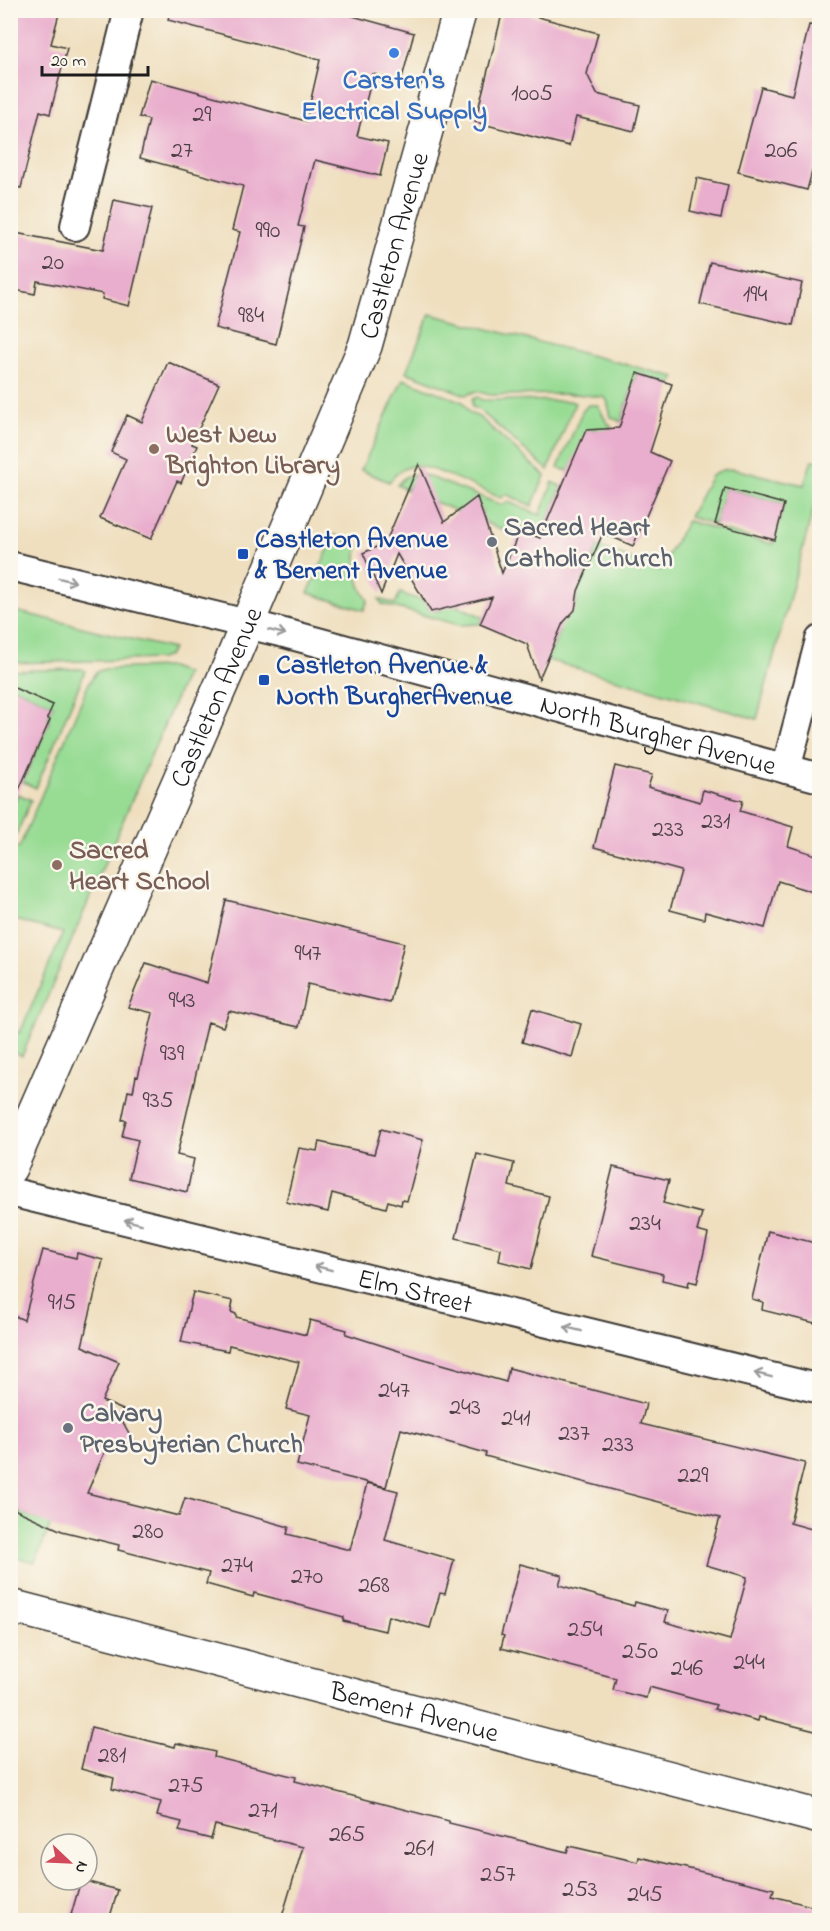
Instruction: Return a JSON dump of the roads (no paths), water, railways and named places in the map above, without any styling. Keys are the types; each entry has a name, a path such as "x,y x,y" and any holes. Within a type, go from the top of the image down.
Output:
{"street":[{"path":"75,226 129,10"},
{"name":"Castleton Avenue","path":"10,1168 247,624 365,346 460,10"},
{"name":"North Burgher Avenue","path":"10,566 247,624 819,778"},
{"path":"786,769 819,640"},
{"name":"Elm Street","path":"10,1192 819,1389"},
{"name":"Bement Avenue","path":"10,1606 819,1817"}],"place":[{"name":"Carsten's Electrical Supply","path":"394,53"},
{"name":"West New Brighton Library","path":"154,449"},
{"name":"Sacred Heart Catholic Church","path":"492,542"},
{"name":"Castleton Avenue & Bement Avenue","path":"243,554"},
{"name":"Castleton Avenue & North BurgherAvenue","path":"264,680"},
{"name":"Sacred Heart School","path":"57,865"},
{"name":"Calvary Presbyterian Church","path":"68,1428"}]}
